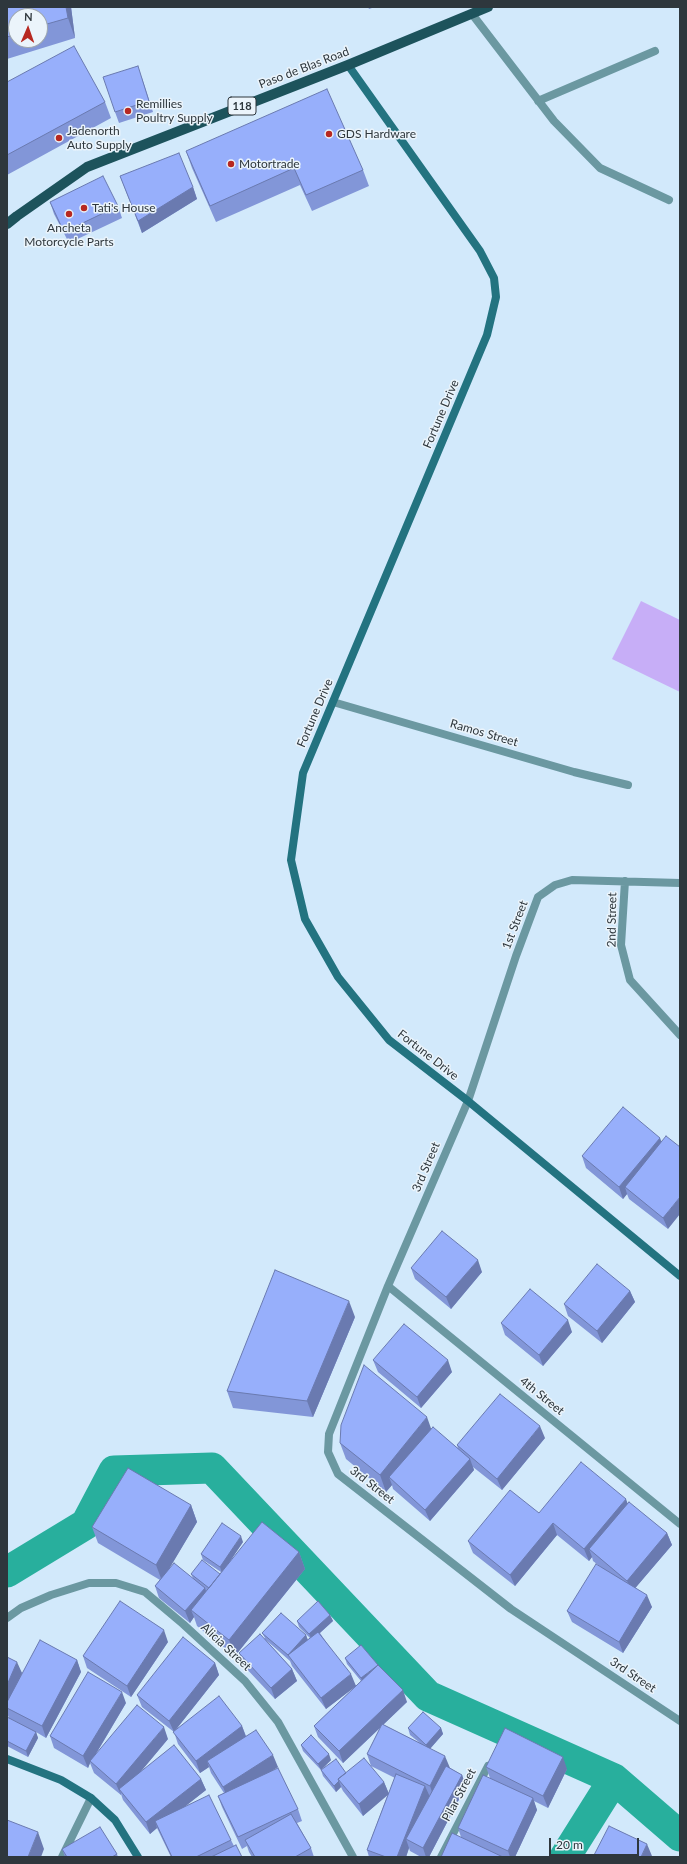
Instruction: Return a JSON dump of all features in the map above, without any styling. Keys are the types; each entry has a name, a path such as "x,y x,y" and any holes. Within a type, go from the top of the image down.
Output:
{"main road":[{"name":"Paso de Blas Road","path":"7,224 87,167 348,65 488,7"}],"street":[{"path":"472,14 554,121 600,168 669,200"},
{"path":"538,101 655,51"},
{"name":"Fortune Drive","path":"348,65 480,251 494,278 496,297 487,335 303,773 291,860 305,919 338,977 389,1040 468,1101 680,1276"},
{"name":"Ramos Street","path":"333,702 574,772 628,785"},
{"name":"1st Street","path":"468,1101 516,956 538,897 555,885 572,880 680,883"},
{"name":"2nd Street","path":"625,881 621,945 630,980 680,1035"},
{"name":"3rd Street","path":"468,1101 388,1286 328,1434 328,1452 338,1474 511,1609 680,1721"},
{"name":"4th Street","path":"388,1286 680,1524"},
{"name":"Alicia Street","path":"7,1618 20,1608 51,1595 89,1583 116,1583 145,1592 183,1624 245,1682 278,1722 353,1857"},
{"path":"7,1759 61,1780 91,1798 115,1820 138,1857"},
{"name":"Pilar Street","path":"441,1857 488,1766"},
{"path":"62,1857 91,1798"}],"shaded area":[{"path":"641,601 680,620 680,692 612,659"}],"building":[{"path":"7,7 66,7 68,18 48,24 48,8 8,8 7,37"},
{"path":"74,46 105,102 7,155 7,82"},
{"path":"138,66 149,101 115,112 103,77"},
{"path":"327,89 363,170 306,195 294,168 210,206 186,151"},
{"path":"179,153 193,187 138,221 120,176"},
{"path":"103,176 118,206 64,232 50,202"},
{"path":"623,1107 660,1138 619,1187 582,1156"},
{"path":"666,1136 680,1147 680,1197 663,1218 625,1187"},
{"path":"442,1231 478,1260 446,1297 411,1268"},
{"path":"597,1264 630,1291 597,1331 564,1304"},
{"path":"275,1270 349,1301 307,1401 227,1391"},
{"path":"530,1289 568,1320 539,1355 501,1323"},
{"path":"404,1324 448,1360 417,1397 373,1360"},
{"path":"364,1365 427,1417 380,1475 340,1443 341,1425"},
{"path":"500,1394 540,1426 497,1479 457,1445"},
{"path":"433,1427 470,1459 425,1510 389,1477"},
{"path":"581,1462 626,1499 584,1549 553,1523 510,1575 468,1541 510,1490 539,1513"},
{"path":"128,1468 191,1505 156,1565 92,1527"},
{"path":"629,1502 667,1533 627,1581 589,1549"},
{"path":"262,1522 299,1552 229,1640 191,1610"},
{"path":"222,1523 241,1536 220,1567 201,1554"},
{"path":"202,1560 220,1574 209,1588 191,1574"},
{"path":"174,1563 205,1588 185,1611 155,1586"},
{"path":"596,1564 647,1595 619,1642 567,1611"},
{"path":"120,1601 164,1630 127,1686 83,1656"},
{"path":"318,1601 330,1615 309,1634 297,1621"},
{"path":"281,1613 306,1635 288,1655 262,1633"},
{"path":"318,1632 351,1674 321,1698 288,1655"},
{"path":"260,1634 292,1669 271,1688 239,1653"},
{"path":"183,1637 215,1663 169,1721 137,1695"},
{"path":"40,1640 77,1660 42,1726 7,1708 7,1702"},
{"path":"361,1645 378,1665 361,1678 345,1658"},
{"path":"7,1657 17,1662 7,1685"},
{"path":"378,1665 403,1690 339,1751 314,1726"},
{"path":"88,1672 122,1692 83,1756 50,1736"},
{"path":"219,1696 242,1726 196,1761 173,1732"},
{"path":"137,1705 164,1727 116,1784 90,1761"},
{"path":"423,1712 441,1728 426,1745 408,1728"},
{"path":"7,1717 36,1732 26,1751 7,1741"},
{"path":"382,1724 445,1756 430,1786 367,1754"},
{"path":"505,1728 563,1757 543,1796 486,1767"},
{"path":"256,1730 273,1755 223,1787 207,1761"},
{"path":"311,1735 329,1754 318,1764 301,1745"},
{"path":"174,1745 201,1779 146,1822 119,1789"},
{"path":"364,1758 384,1782 359,1804 338,1779"},
{"path":"336,1759 346,1773 338,1779 339,1781 334,1786 321,1770"},
{"path":"446,1766 462,1775 423,1848 406,1839"},
{"path":"278,1768 298,1809 238,1837 218,1796"},
{"path":"396,1774 425,1786 397,1857 386,1857 367,1850"},
{"path":"483,1775 533,1798 508,1851 458,1828"},
{"path":"209,1795 231,1840 196,1857 172,1857 155,1821"},
{"path":"291,1814 311,1848 295,1857 255,1857 245,1840"},
{"path":"7,1820 38,1832 28,1857 7,1857"},
{"path":"609,1826 647,1844 641,1857 593,1857"},
{"path":"100,1827 117,1854 112,1857 67,1857 62,1849"},
{"path":"452,1833 503,1857 441,1857"},
{"path":"236,1845 242,1857 211,1857"}],"waterway":[{"path":"7,1572 86,1524 114,1471 212,1468 428,1696 614,1779 680,1836"},
{"path":"565,1857 614,1779"}],"place":[{"name":"Remillies Poultry Supply","path":"128,111"},
{"name":"GDS Hardware","path":"329,134"},
{"name":"Jadenorth Auto Supply","path":"59,138"},
{"name":"Motortrade","path":"231,164"},
{"name":"Tati's House","path":"84,208"},
{"name":"Ancheta Motorcycle Parts","path":"69,214"}]}
